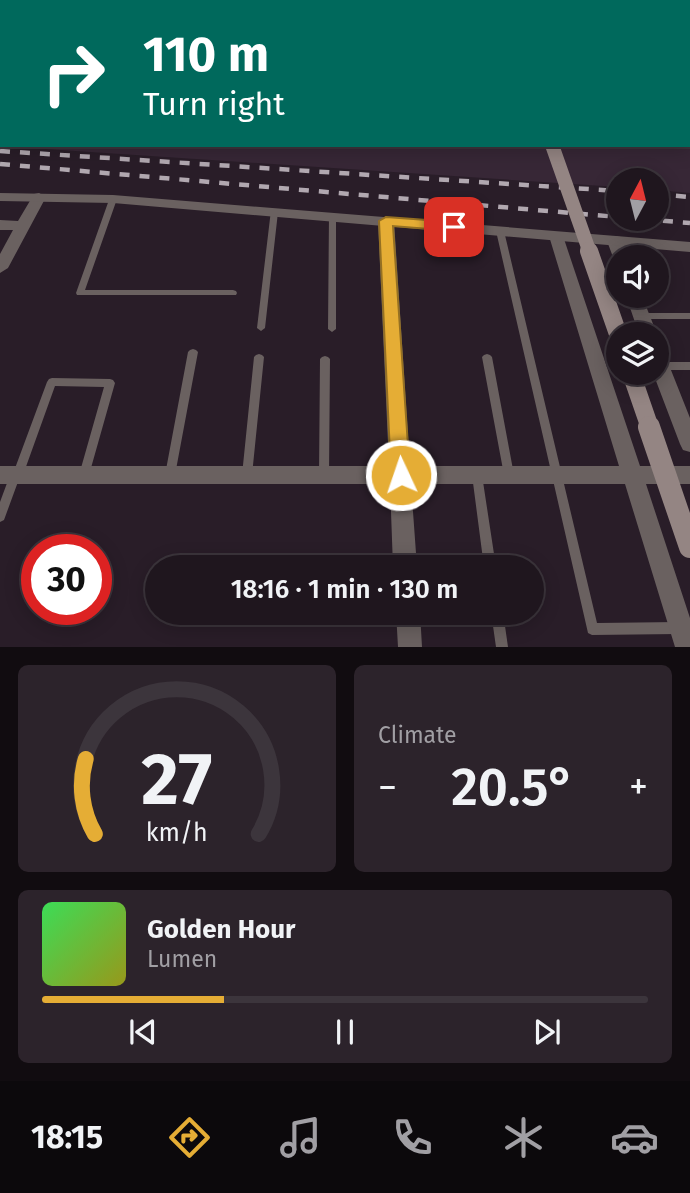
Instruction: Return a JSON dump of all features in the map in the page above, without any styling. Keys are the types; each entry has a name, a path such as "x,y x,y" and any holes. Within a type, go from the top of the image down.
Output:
{"main road":[{"path":"553,147 614,322"},
{"path":"635,385 690,547"}],"street":[{"path":"0,197 113,199 690,247"},
{"path":"0,268 4,252 24,226 39,197"},
{"path":"386,221 404,555"},
{"path":"0,225 24,226"},
{"path":"557,236 635,475 684,637"},
{"path":"615,240 617,245"},
{"path":"639,308 644,322"},
{"path":"667,385 690,444"},
{"path":"11,475 690,475"},
{"path":"409,625 410,647"}],"lane":[{"path":"113,199 80,293 233,293"},
{"path":"261,328 274,212"},
{"path":"332,217 332,329"},
{"path":"500,231 592,629 684,637"},
{"path":"642,316 690,316"},
{"path":"170,475 193,352"},
{"path":"247,475 259,357"},
{"path":"487,357 509,475"},
{"path":"324,475 325,359"},
{"path":"669,363 690,366"},
{"path":"0,517 11,475 52,382 110,383 84,475"},
{"path":"477,475 488,555"},
{"path":"499,625 502,647"}],"shaded area":[{"path":"15,147 690,147 690,193 669,191 669,168 606,168 606,186"}],"railway":[{"path":"0,151 606,190"},
{"path":"0,164 606,216"},
{"path":"669,195 690,197"},
{"path":"669,221 690,223"}],"route":[{"path":"401,475 386,221 454,227"}]}
